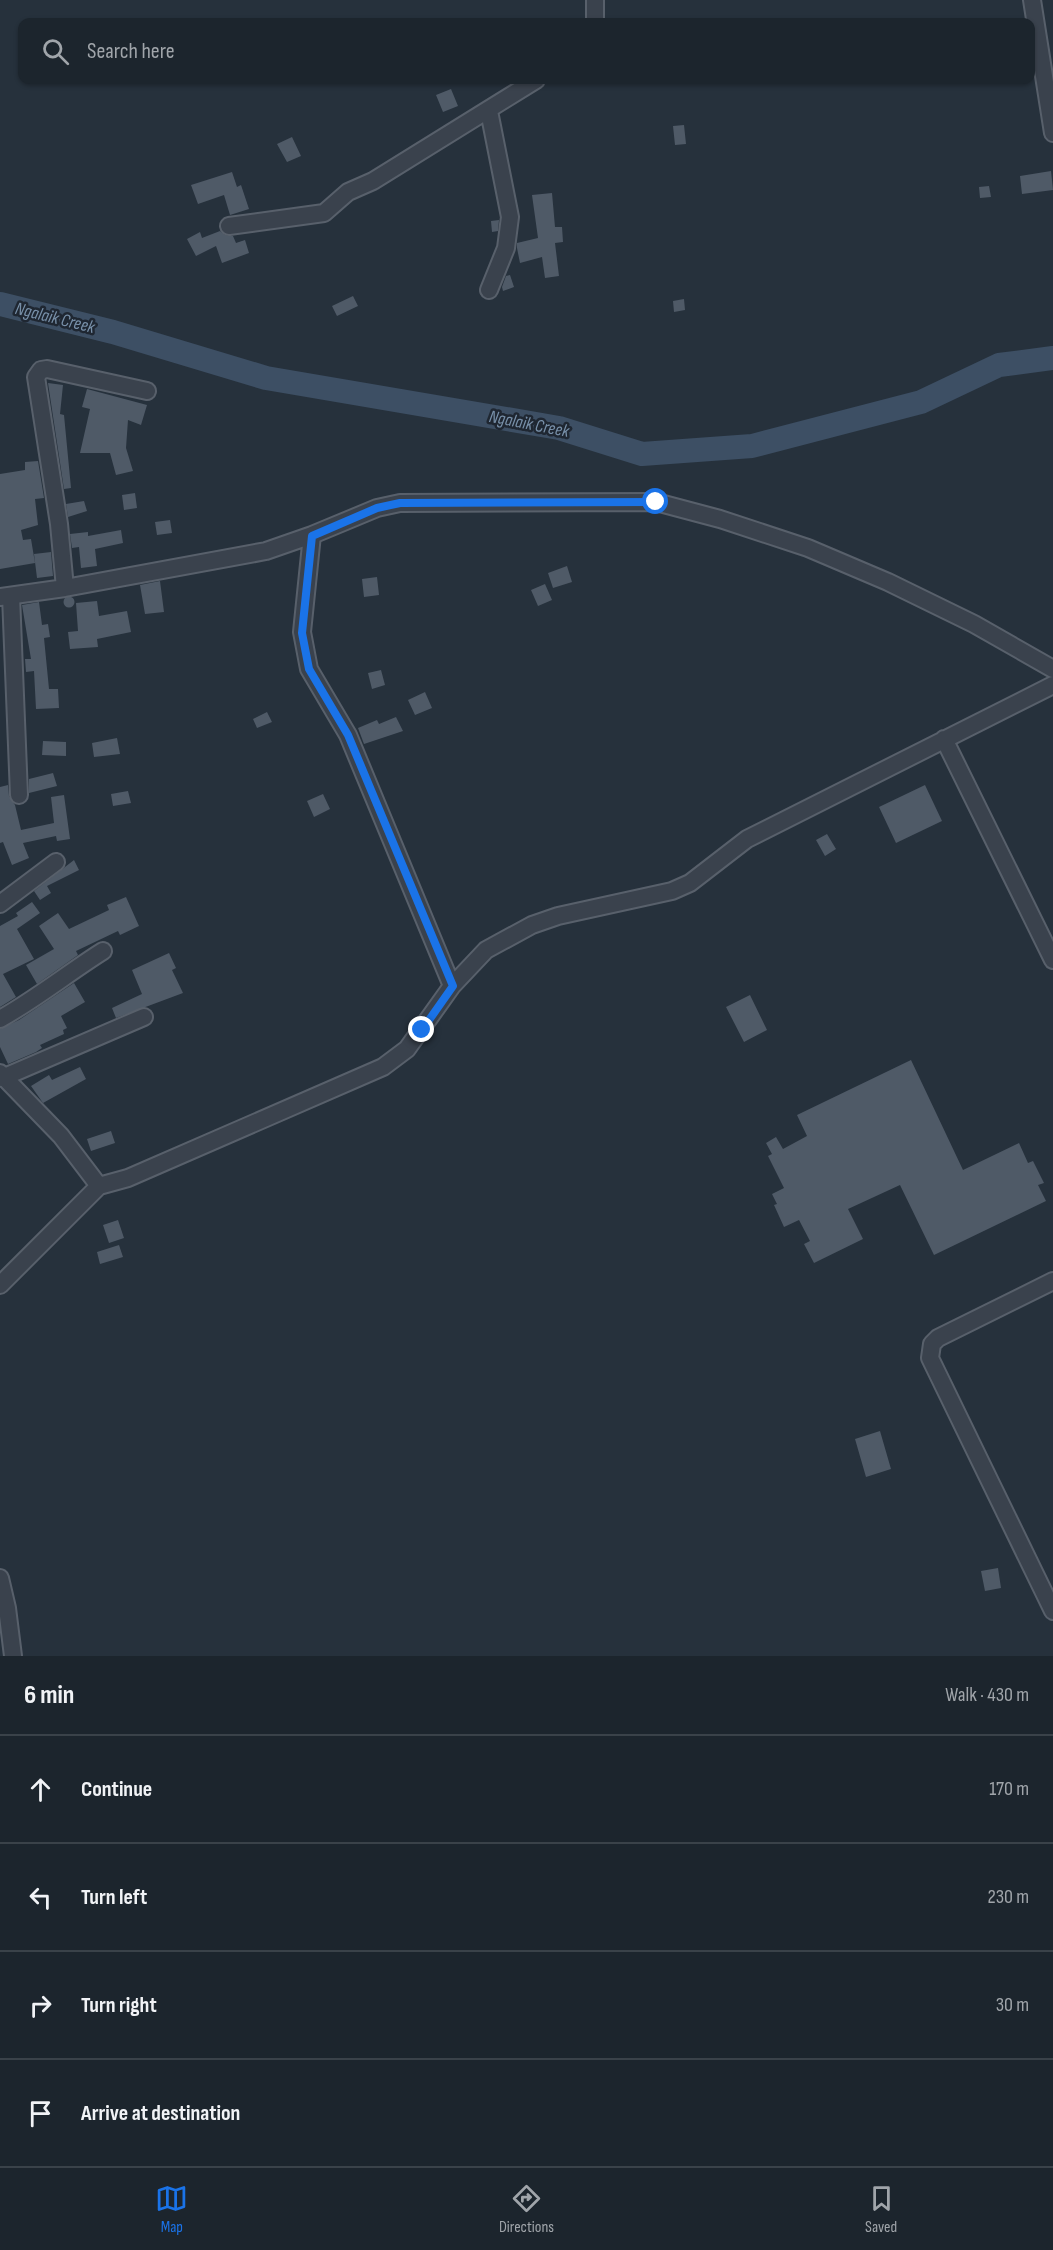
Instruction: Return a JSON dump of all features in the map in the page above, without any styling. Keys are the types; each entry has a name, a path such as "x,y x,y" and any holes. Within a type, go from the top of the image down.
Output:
{"street":[{"path":"595,0 595,18"},
{"path":"1032,0 1035,18"},
{"path":"1035,19 1053,133"},
{"path":"229,226 324,213 348,192 373,181 530,84"},
{"path":"489,111 510,217 506,248 489,290"},
{"path":"65,588 59,524 36,376 41,370 47,369 147,391"},
{"path":"19,795 5,596 65,588 266,551 312,536 377,508 400,503 656,502 720,519 818,553 888,582 974,624 1053,669"},
{"path":"312,536 302,633 309,669 348,735 453,986"},
{"path":"0,1285 99,1186 128,1178 383,1067 407,1049 453,986 486,950 532,926 558,916 672,891 690,883 747,838 1053,685"},
{"path":"944,739 1053,960"},
{"path":"0,904 56,862"},
{"path":"0,1019 43,994 62,976 103,951"},
{"path":"99,1186 61,1136 1,1075 144,1017"},
{"path":"1053,1281 938,1338 932,1344 930,1358 1053,1611"},
{"path":"0,1578 8,1608 13,1656"}],"building":[{"path":"451,89 458,106 443,112 436,95"},
{"path":"684,125 686,144 675,145 673,126"},
{"path":"292,137 301,156 287,162 277,144"},
{"path":"1051,171 1053,190 1022,194 1020,176"},
{"path":"232,172 237,187 241,185 249,209 230,215 224,195 198,204 191,185"},
{"path":"989,186 991,197 980,198 979,187"},
{"path":"552,193 555,227 562,227 563,242 555,243 559,276 545,278 542,257 520,263 517,243 538,238 532,195"},
{"path":"499,220 498,231 492,232 491,221"},
{"path":"220,231 225,235 233,236 236,243 245,240 249,253 222,263 216,246 196,256 187,239 200,232 202,238"},
{"path":"510,275 514,287 503,291 506,276"},
{"path":"353,296 358,306 337,316 332,306"},
{"path":"684,299 685,310 674,312 673,301"},
{"path":"48,383 63,385 60,414 64,415 71,488 64,489"},
{"path":"87,389 147,405 141,425 128,420 126,448 133,471 116,475 110,453 80,453 90,409 82,407"},
{"path":"38,461 44,498 35,499 38,525 21,530 23,540 31,539 35,563 0,569 0,474 25,470 25,462"},
{"path":"135,493 137,508 124,510 122,495"},
{"path":"84,501 87,511 68,517 66,504"},
{"path":"170,520 172,533 157,535 155,522"},
{"path":"121,530 123,543 95,549 97,566 81,568 79,547 72,548 70,534 88,532 88,536"},
{"path":"51,552 53,576 37,578 34,554"},
{"path":"567,566 572,582 553,588 548,573"},
{"path":"377,577 379,595 364,597 362,579"},
{"path":"160,581 164,612 145,614 140,585"},
{"path":"545,584 552,600 538,606 531,590"},
{"path":"69,596 75,602 69,608 63,602"},
{"path":"97,601 99,616 127,611 131,632 97,639 98,647 70,649 68,632 78,631 76,603"},
{"path":"39,602 42,625 48,624 50,637 44,638 49,689 58,689 59,708 36,709 34,671 26,672 25,659 31,659 22,605"},
{"path":"381,670 385,685 372,689 368,673"},
{"path":"425,692 432,708 415,715 408,700"},
{"path":"267,712 272,722 257,728 253,719"},
{"path":"396,717 403,731 364,744 358,728 377,720 379,724"},
{"path":"117,738 120,754 94,757 92,743"},
{"path":"43,741 66,742 66,756 42,755"},
{"path":"53,773 57,786 29,793 29,779"},
{"path":"8,785 9,796 15,805 21,830 54,823 51,797 64,795 70,839 57,841 56,836 23,843 29,858 12,865 3,842 0,843 0,787"},
{"path":"925,785 942,821 896,843 879,807"},
{"path":"128,791 131,803 113,806 111,794"},
{"path":"323,794 330,809 314,817 307,801"},
{"path":"827,834 836,849 825,856 816,840"},
{"path":"74,860 79,870 47,886 51,893 40,900 34,891"},
{"path":"126,897 139,926 120,935 118,931 76,951 78,955 37,984 26,965 54,949 39,926 58,913 69,929 109,910 107,905"},
{"path":"32,902 40,913 17,929 34,959 3,974 16,997 0,1007 0,926 18,916 16,913"},
{"path":"169,953 176,968 172,970 183,993 116,1018 112,1008 142,994 132,970"},
{"path":"74,983 85,1002 61,1016 67,1028 63,1030 64,1034 40,1045 42,1048 36,1052 8,1064 0,1047 0,1029 19,1020"},
{"path":"750,995 767,1030 744,1042 726,1007"},
{"path":"911,1060 963,1170 1019,1143 1028,1163 1033,1161 1044,1183 1038,1185 1046,1201 934,1255 900,1185 848,1209 863,1239 814,1263 804,1244 810,1241 799,1220 784,1227 774,1205 777,1204 772,1194 784,1188 768,1156 772,1154 766,1143 776,1137 783,1149 807,1136 797,1115"},
{"path":"80,1067 86,1079 43,1103 31,1086 49,1075 52,1080"},
{"path":"111,1131 115,1143 91,1151 87,1139"},
{"path":"118,1220 124,1238 109,1243 103,1225"},
{"path":"119,1245 123,1257 100,1264 97,1252"},
{"path":"880,1431 891,1469 866,1477 855,1439"},
{"path":"998,1568 1001,1588 985,1591 981,1571"}],"waterway":[{"name":"Ngalaik Creek","path":"0,304 113,332 266,378 559,428 642,454 752,446 921,402 999,365 1053,358"}],"route":[{"path":"422,1030 453,986 348,735 309,669 303,653 302,633 312,536 377,508 400,503 656,502"}]}
